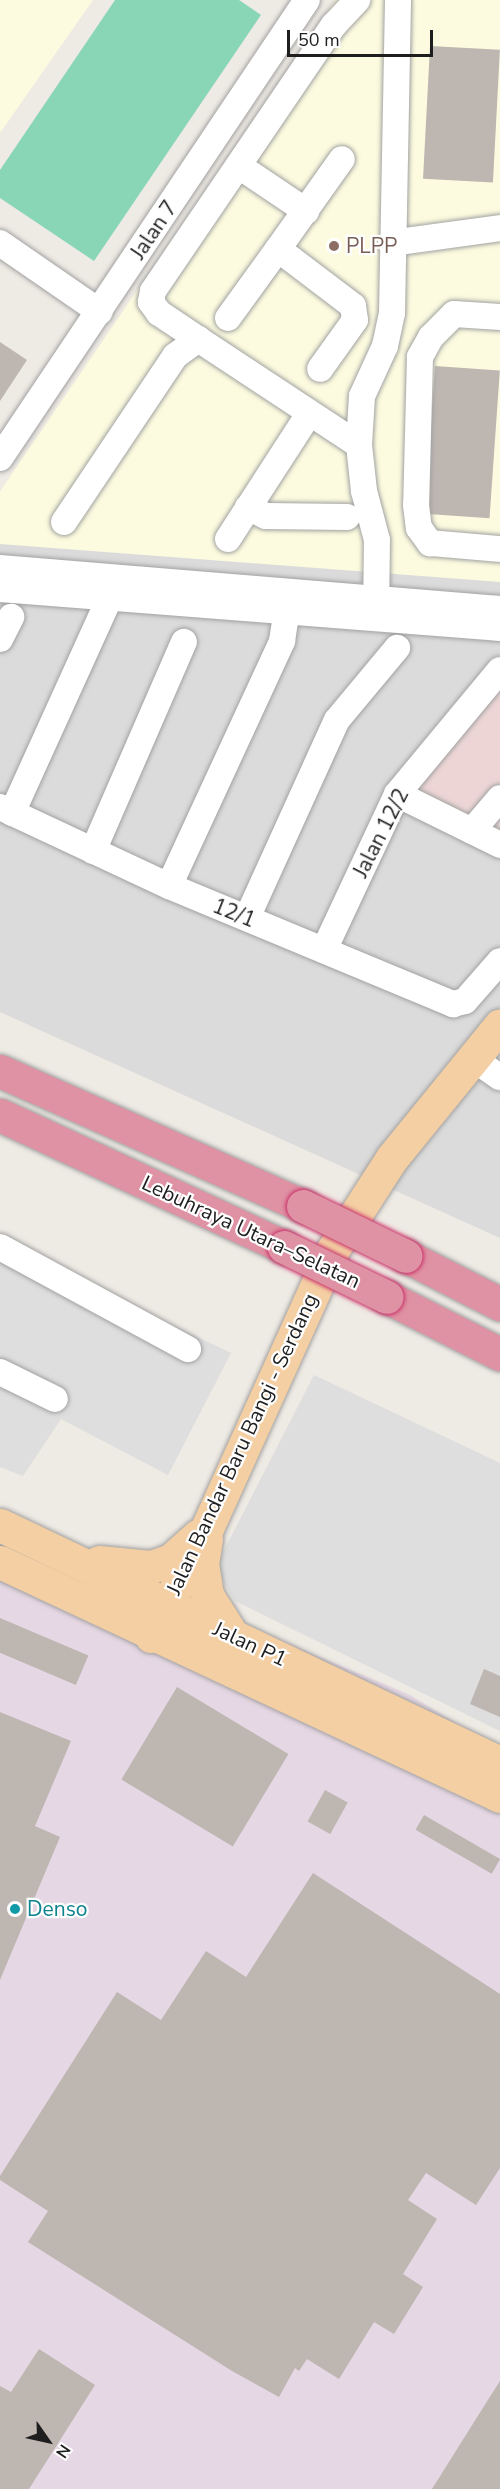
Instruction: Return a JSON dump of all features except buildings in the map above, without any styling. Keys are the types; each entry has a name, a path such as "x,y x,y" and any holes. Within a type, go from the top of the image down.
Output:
{"highway":[{"name":"Lebuhraya Utara–Selatan","path":"0,1071 303,1206 500,1304"},
{"name":"Lebuhraya Utara–Selatan","path":"0,1115 284,1247 500,1354"}],"main road":[{"name":"Jalan Bandar Baru Bangi - Serdang","path":"151,1636 208,1526 332,1251 392,1158 500,1025"},
{"name":"Jalan P1","path":"0,1525 420,1722 500,1763"},
{"path":"64,1557 151,1567 171,1560 208,1526"},
{"path":"208,1526 202,1563 205,1587 212,1607 233,1636"},
{"name":"Jalan P1","path":"0,1562 151,1636 500,1796"}],"street":[{"path":"357,0 334,25 153,291 151,302 159,313 359,445"},
{"path":"376,608 377,540 364,491 359,445 362,396 385,346 392,314 391,243 398,0"},
{"name":"Jalan 7","path":"0,458 100,312 304,1"},
{"path":"228,318 342,159"},
{"path":"238,166 306,211"},
{"path":"391,243 500,228"},
{"path":"0,243 100,312"},
{"path":"278,249 347,298 353,306 355,320 320,369"},
{"path":"500,317 454,314 431,337 420,357 416,505 419,528 430,543 500,549"},
{"path":"64,522 176,356 187,344 198,339"},
{"path":"228,539 309,414"},
{"path":"248,507 266,516 347,517"},
{"path":"0,568 288,601 376,608 500,609"},
{"path":"0,589 110,597 288,601"},
{"path":"6,810 110,597"},
{"path":"169,886 282,641 288,601"},
{"path":"376,608 500,628"},
{"path":"93,850 184,642"},
{"path":"247,918 337,720 397,648"},
{"name":"Jalan 12/2","path":"324,950 397,794 500,670"},
{"path":"397,794 500,845"},
{"path":"472,831 500,798"},
{"name":"12/1","path":"6,810 169,886 459,1005 500,961"},
{"path":"471,1058 500,1077"},
{"path":"0,1247 188,1349"},
{"path":"0,1372 55,1399"},
{"path":"404,1751 420,1722"}],"shaded area":[{"path":"0,0 93,0 0,133"},
{"path":"335,0 500,0 500,1238 0,1012 0,491"},
{"name":"PLPP","path":"335,0 500,0 500,582 0,544 0,491"},
{"path":"500,681 500,838 407,792"},
{"path":"0,1242 231,1353 168,1475 61,1419 23,1476 0,1467"},
{"path":"314,1375 500,1463 500,1731 235,1601 215,1568"},
{"path":"0,1522 408,1694 500,1749 500,2489 0,2489"}],"green space":[{"path":"115,0 239,0 261,15 94,261 0,198 0,170"}],"place":[{"name":"PLPP","path":"334,246"},
{"name":"Denso","path":"15,1909"}]}
